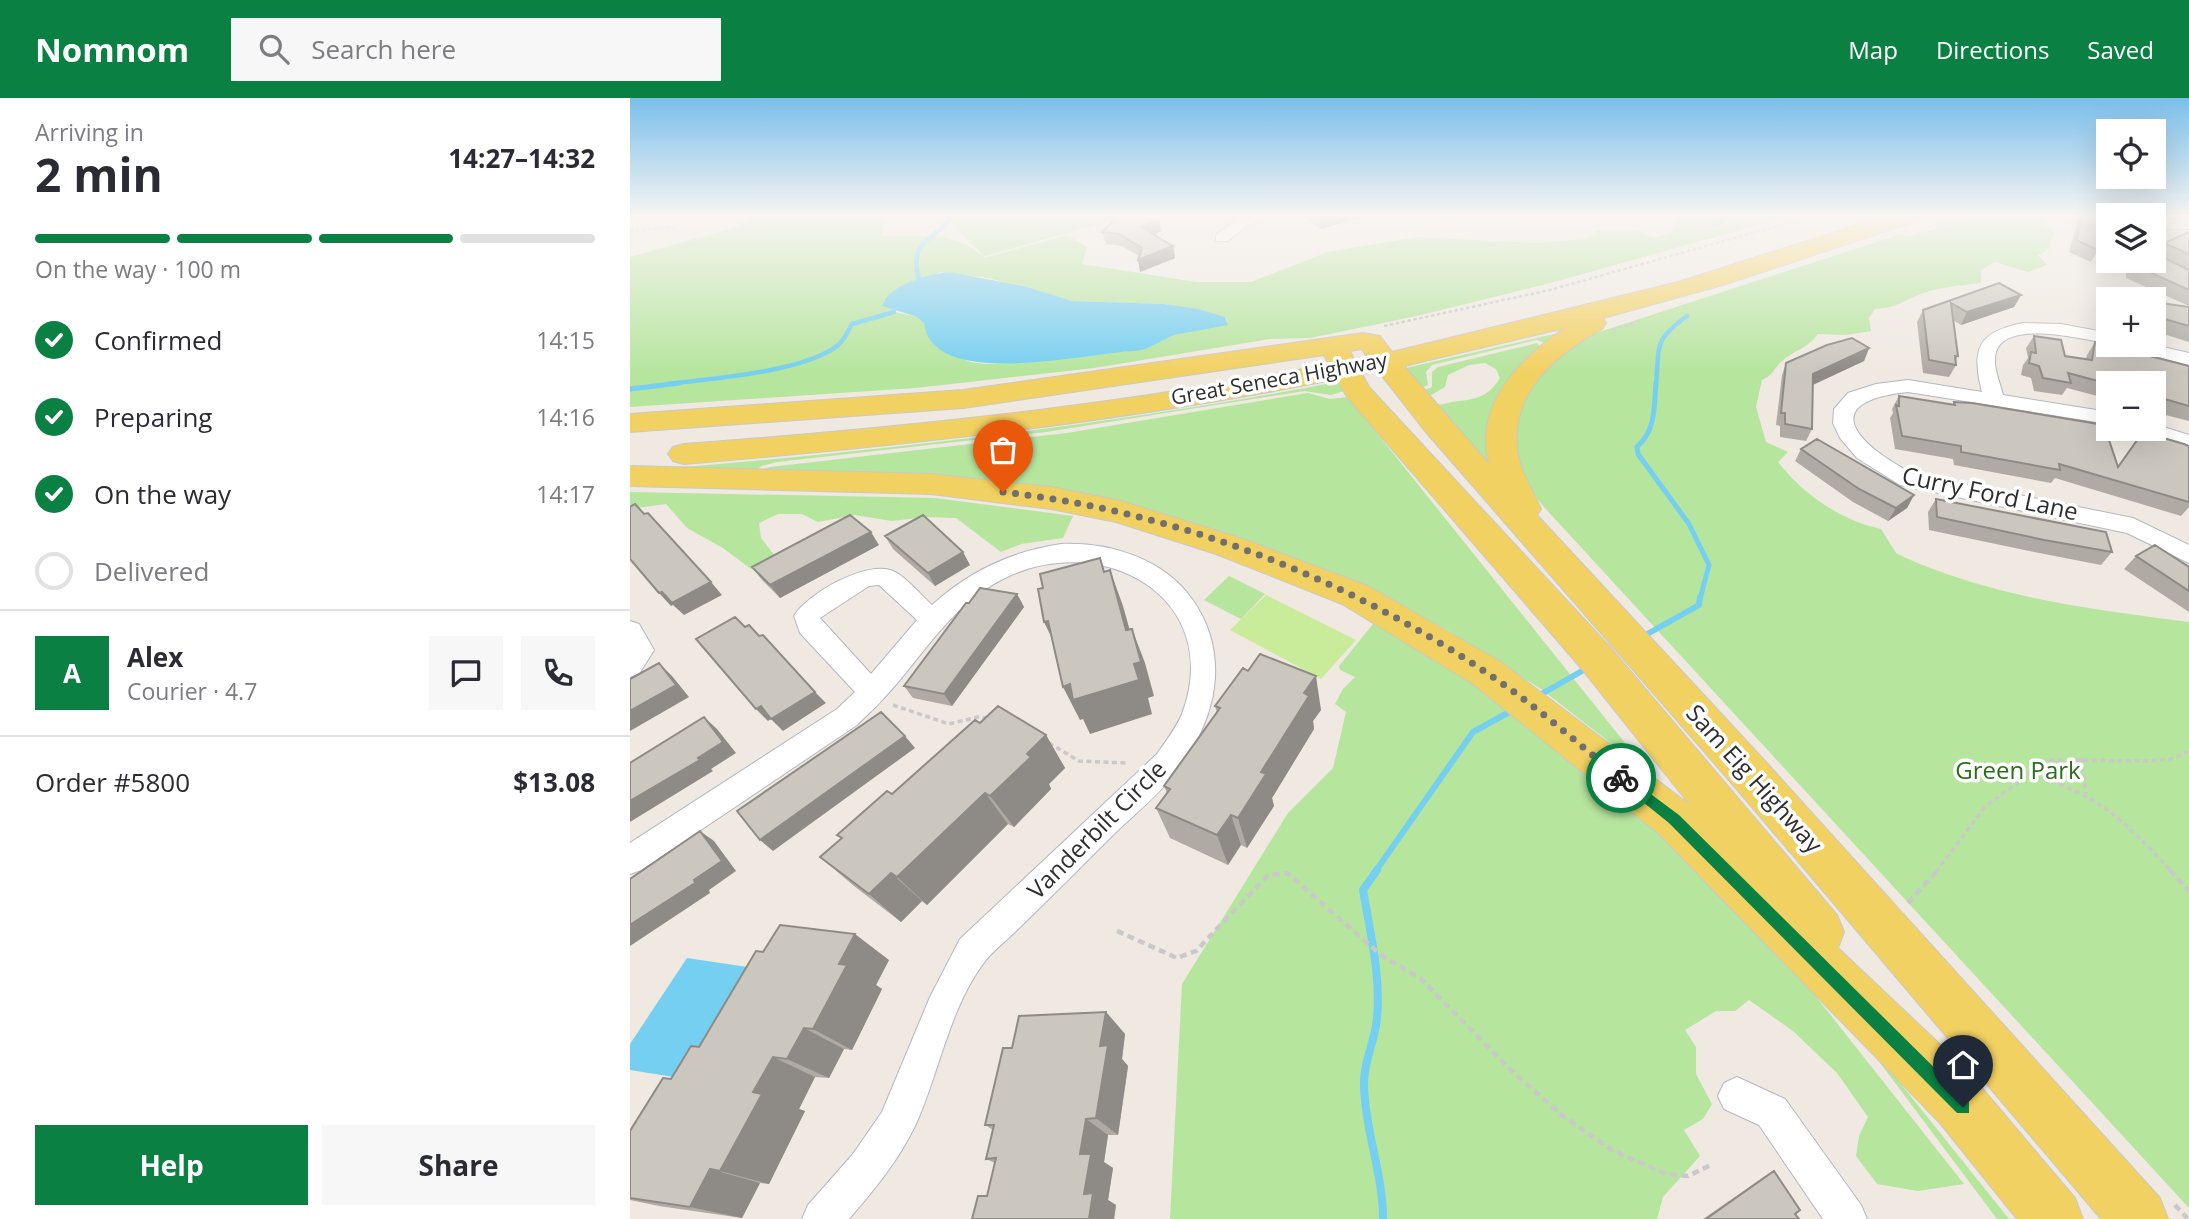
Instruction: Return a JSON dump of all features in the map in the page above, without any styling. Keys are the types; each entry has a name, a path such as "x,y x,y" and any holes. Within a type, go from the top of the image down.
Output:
{"main road":[{"name":"Great Seneca Highway","path":"1375,351 1673,267"},
{"name":"Great Seneca Highway","path":"630,423 963,399 1339,357 1649,298 1752,267"},
{"path":"1538,539 1502,454 1503,422 1513,391 1538,360 1559,342 1649,298"},
{"name":"Sam Eig Highway","path":"1375,351 1538,539 1617,654 1963,1107 2054,1219"},
{"name":"Great Seneca Highway","path":"630,458 812,445 1087,412 1264,385 1339,357"},
{"name":"Sam Eig Highway","path":"1339,357 1357,391 1617,654 2139,1219"},
{"path":"630,476 931,484 1051,498 1121,512 1228,546 1355,595 1488,673 1674,819 1963,1107"}],"street":[{"path":"1994,399 1986,352 1991,342 2000,335 2040,328 2096,337"},
{"path":"2166,353 2189,359"},
{"name":"Curry Ford Lane","path":"2096,416 1908,386 1879,388 1852,400 1843,416 1844,426 1863,455 1908,480 2133,526 2189,555"},
{"path":"2166,435 2189,442"},
{"name":"Vanderbilt Circle","path":"630,860 814,740 871,695 954,598 997,572 1049,555 1070,552 1095,555 1147,572 1174,591 1192,614 1202,639 1203,680 1199,706 1167,764 972,951 957,974 902,1112 881,1149 822,1219"},
{"path":"871,695 809,626 807,622 811,611 861,580 876,576 886,578 933,620"},
{"path":"630,631 641,650 639,658 630,667"},
{"path":"1737,1096 1772,1112 1847,1219"}],"path":[{"path":"871,695 949,724 978,717 999,718"},
{"path":"1041,738 1079,761 1126,763"},
{"path":"1904,907 1945,863 1985,807 2048,760 2081,758 2149,761 2170,759 2189,752"},
{"path":"2081,758 2086,794"},
{"path":"2027,774 2062,783 2086,794 2109,812 2189,891"},
{"path":"1116,931 1177,958 1187,957 1196,951 1268,875 1277,872 1294,876 1381,955 1420,978 1514,1073 1563,1116 1612,1150 1667,1174 1688,1176 1712,1165"}],"green space":[{"path":"630,267 1103,267 1196,282 1251,282 1289,267 1607,267 1417,316 1310,338 1270,339 1094,368 915,388 630,407","holes":["941,272 988,278 1072,301 1164,304 1225,317 1228,322 1174,335 1146,349 1030,362 985,364 970,362 938,348 924,323 915,316 894,312 898,289"]},
{"name":"Green Park","path":"1798,267 1986,267 1981,270 1981,283 1948,287 1893,306 1875,309 1869,318 1871,331 1846,335 1818,334 1807,345 1783,360 1762,380 1756,407 1766,442 1788,452 1778,462 1788,474 1811,495 1837,513 1881,529 1896,553 1906,558 1975,583 2045,600 2189,622 2189,1208 1529,488 1515,452 1519,409 1542,373 1576,344 1596,333"},
{"name":"Green Park","path":"2013,267 2041,267 2028,272"},
{"path":"1558,334 1545,343 1537,340 1432,365 1426,372 1428,385 1421,388 1401,369"},
{"path":"1537,343 1540,347 1524,362 1505,389 1497,416 1492,470 1418,393 1432,387 1432,372 1438,367","holes":["1485,363 1496,369 1500,378 1490,390 1479,397 1441,404 1428,397 1445,387 1448,375 1469,365"]},
{"path":"1337,382 1344,391 1331,395 1304,391 1046,432 777,462 762,466 750,474 670,468 1005,434 1171,411"},
{"path":"1308,393 1330,399 1348,397 1649,773 1541,689 1449,631 1406,608 1201,526 761,470 1067,433"},
{"path":"630,492 935,498 1073,516 1063,538 1021,544 1001,552 956,518 927,517 892,521 855,515 818,522 802,514 778,514 759,523 761,538 775,556 751,569 723,548 687,528 666,504 630,509"},
{"path":"1229,576 1265,594 1241,619 1204,600"},
{"path":"1266,595 1356,640 1321,679 1230,630"},
{"path":"1377,619 1582,756 1765,932 1964,1184 1918,1191 1877,1184 1856,1156 1859,1136 1868,1117 1837,1073 1793,1031 1749,1000 1735,1011 1716,1011 1685,1030 1696,1047 1696,1074 1712,1104 1703,1119 1684,1130 1700,1156 1663,1197 1657,1219 1170,1219 1182,984 1288,813 1333,768 1346,712 1335,704 1343,689 1355,677 1340,670 1339,666"},
{"path":"1824,988 2009,1219 1997,1219"}],"water":[{"path":"950,272 1027,287 1072,301 1164,304 1198,309 1225,317 1228,325 1174,335 1146,349 1051,361 982,362 954,357 934,344 924,323 915,316 882,306 892,292 901,286 921,278"},
{"path":"687,958 754,968 686,1079 630,1070 630,1044"}],"building":[{"path":"2166,267 2189,270 2189,290 2152,273 2166,273"},
{"path":"1999,283 2021,295 1967,312 1951,303 1958,356 1955,356 1956,365 1929,360 1923,310"},
{"path":"2166,304 2189,307 2189,326 2166,319"},
{"path":"2034,336 2061,340 2065,356 2092,360 2095,342 2096,357 2154,357 2189,366 2189,406 2166,399 2166,371 2096,371 2096,381 2068,373 2071,383 2043,378 2039,366 2029,363 2031,352 2036,353"},
{"path":"1852,338 1869,348 1813,374 1812,429 1785,424 1785,413 1781,413 1786,363 1827,345"},
{"path":"1899,396 1955,405 1954,402 1972,403 2096,424 2096,441 2109,441 2118,467 2137,441 2166,441 2166,439 2184,444 2189,446 2189,502 2059,464 2060,470 1961,452 1961,446 1902,436 1896,405 1899,406"},
{"path":"1817,439 1914,495 1896,508 1859,489 1801,449"},
{"path":"1936,499 2106,532 2112,552 1937,517"},
{"path":"635,504 644,514 648,513 711,582 672,603 662,592 659,593 630,559 630,507"},
{"path":"850,515 871,532 770,585 752,567"},
{"path":"923,515 963,552 928,573 885,536"},
{"path":"2155,545 2189,567 2189,591 2136,556"},
{"path":"1100,558 1104,572 1110,570 1126,630 1132,629 1141,662 1134,664 1139,680 1073,700 1070,684 1063,687 1048,621 1044,622 1038,589 1043,588 1040,574"},
{"path":"980,588 1017,594 944,694 904,686 966,603 969,603"},
{"path":"735,617 745,627 749,625 759,636 763,635 815,692 771,719 761,706 756,709 696,639"},
{"path":"1260,654 1316,676 1304,693 1309,696 1261,772 1266,774 1238,818 1231,815 1217,835 1156,808 1170,789 1164,786 1220,708 1215,706 1243,668 1248,671"},
{"path":"659,663 676,685 630,711 630,679"},
{"path":"998,706 1046,735 1027,754 1031,757 990,796 985,793 897,877 891,873 869,894 820,857 842,838 837,835 887,791 892,794 975,720 980,723"},
{"path":"881,712 905,736 760,840 737,811"},
{"path":"704,717 723,742 698,758 700,760 630,801 630,763"},
{"path":"700,831 722,861 694,880 695,883 630,925 630,879"},
{"path":"780,925 855,934 839,964 847,965 813,1029 804,1028 787,1059 773,1057 753,1092 762,1094 720,1171 710,1169 690,1207 630,1198 630,1131 663,1078 671,1079 691,1046 699,1047 756,951 763,952"},
{"path":"1106,1012 1100,1046 1108,1045 1096,1118 1086,1119 1080,1154 1091,1154 1084,1194 1093,1193 1089,1219 972,1219 978,1196 987,1196 996,1158 986,1159 994,1125 985,1125 1003,1048 1012,1048 1019,1016"},
{"path":"1774,1171 1800,1210 1795,1214 1799,1219 1706,1219"}],"waterway":[{"path":"916,267 919,279"},
{"path":"667,384 731,377 802,362 837,346 852,324 894,312"},
{"path":"1656,384 1660,344 1668,332 1687,316"},
{"path":"630,389 680,383"},
{"path":"1656,383 1651,426 1637,447 1638,454 1689,524 1709,565 1700,599"},
{"path":"1642,637 1699,605 1700,597"},
{"path":"1538,696 1589,667"},
{"path":"1375,872 1473,732 1513,710"},
{"path":"1377,870 1363,890 1374,954 1378,1002 1376,1027 1365,1069 1364,1086 1383,1219"}],"way so far":[{"path":"1003,492 1051,498 1121,512 1228,546 1355,595 1488,673 1621,778"}],"route":[{"path":"1621,778 1674,819 1963,1107"}]}
